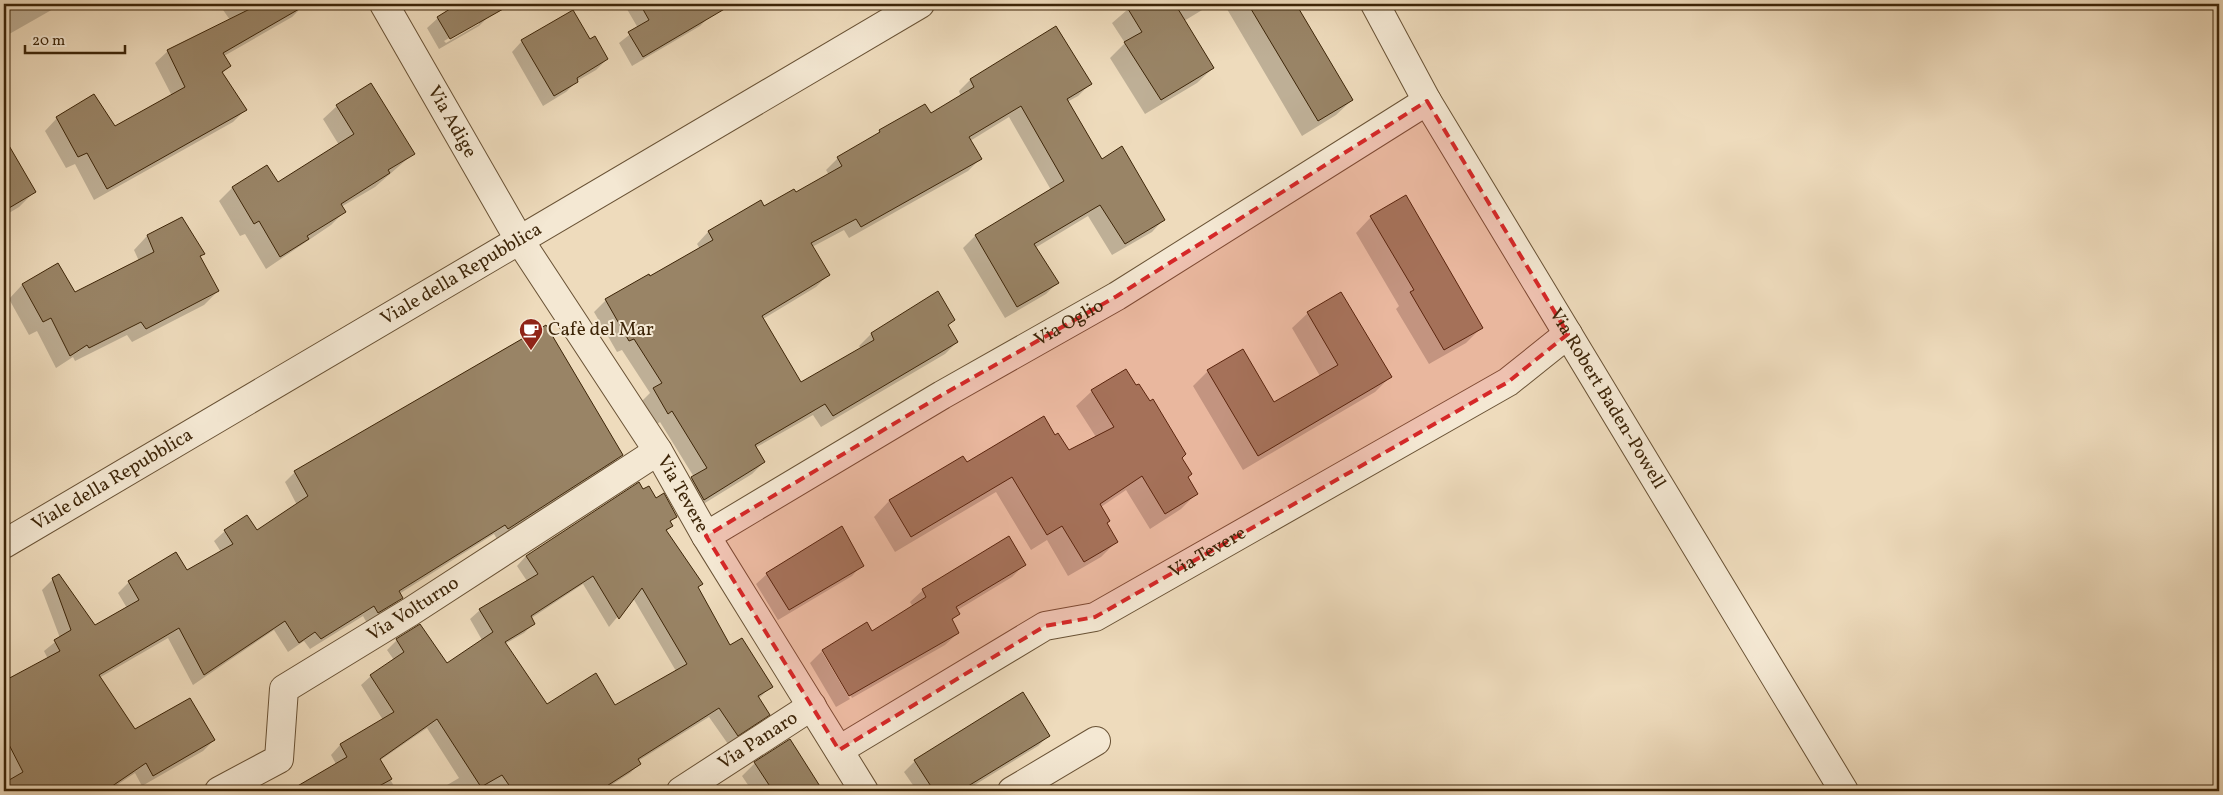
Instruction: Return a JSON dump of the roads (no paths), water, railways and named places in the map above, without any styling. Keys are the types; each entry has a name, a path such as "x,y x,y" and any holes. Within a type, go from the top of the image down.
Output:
{"street":[{"name":"Via Adige","path":"384,4 520,241"},
{"name":"Viale della Repubblica","path":"4,544 920,4"},
{"name":"Via Robert Baden-Powell","path":"1374,4 1427,101 1844,791"},
{"name":"Via Oglio","path":"706,536 942,395 1118,296 1427,101"},
{"name":"Via Tevere","path":"520,241 658,451 706,536 864,791"},
{"name":"Via Tevere","path":"839,750 1046,626 1095,617 1508,382 1568,334"},
{"name":"Via Volturno","path":"219,791 279,759 284,689 465,577 658,451"},
{"name":"Via Panaro","path":"680,791 812,706"},
{"path":"1012,791 1096,741"}],"place":[{"name":"Cafè del Mar","path":"531,351"}]}
